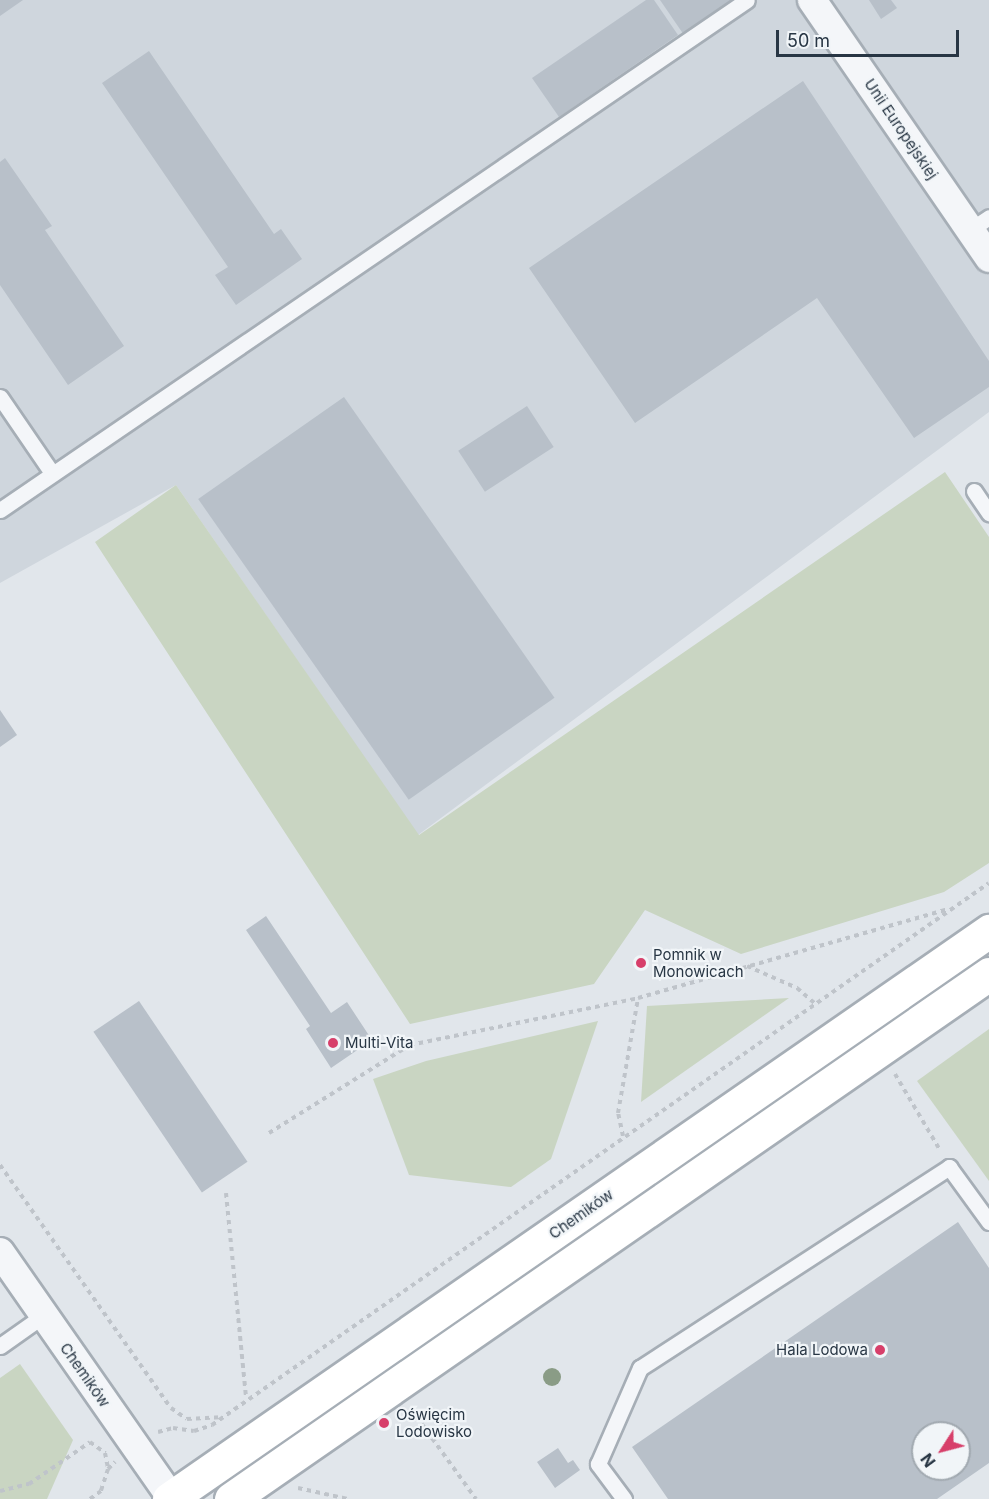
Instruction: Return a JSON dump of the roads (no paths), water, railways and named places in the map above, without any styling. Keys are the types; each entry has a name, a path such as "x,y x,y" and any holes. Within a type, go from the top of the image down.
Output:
{"main road":[{"name":"Chemików","path":"170,1498 989,930"},
{"path":"231,1499 989,974"}],"street":[{"name":"Unii Europejskiej","path":"812,0 980,223 989,258"},
{"name":"Chemików","path":"0,1252 170,1498"}],"lane":[{"path":"0,510 52,472 747,0"},
{"path":"0,397 52,472"},
{"path":"974,491 989,513"},
{"path":"624,1499 598,1464 640,1368 949,1167 989,1222"},
{"path":"0,1346 44,1315"}],"place":[{"name":"Pomnik w Monowicach","path":"641,963"},
{"name":"Multi-Vita","path":"333,1043"},
{"name":"Hala Lodowa","path":"880,1350"},
{"name":"Oświęcim Lodowisko","path":"384,1423"}]}
